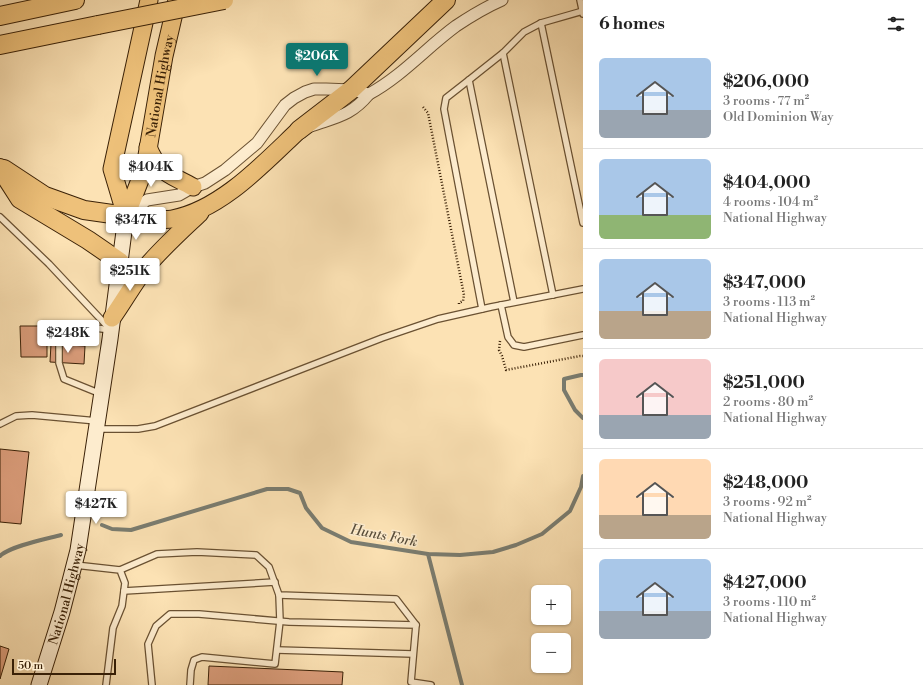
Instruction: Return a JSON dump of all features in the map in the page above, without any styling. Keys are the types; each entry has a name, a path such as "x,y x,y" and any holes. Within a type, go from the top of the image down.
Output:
{"highway":[{"path":"0,16 74,0"},
{"path":"0,45 225,0"},
{"path":"299,130 351,90 446,0"},
{"path":"0,167 45,196 84,210 126,216"},
{"path":"0,167 20,199 88,240 120,262"}],"main road":[{"name":"National Highway","path":"126,216 112,169 149,0"},
{"name":"National Highway","path":"39,685 78,550 112,324 126,216 145,167 164,56 177,0"},
{"path":"126,216 170,220 188,215 207,206 244,181 299,130"},
{"path":"148,148 154,161 166,174 193,186"},
{"path":"112,324 133,285 148,265 173,238 207,206"}],"street":[{"path":"299,130 350,112 360,105 369,94 385,86 456,27 484,8 502,0"},
{"path":"126,216 147,200 179,195 193,186 205,183 225,170 257,143 285,105 305,92 314,89 351,90 369,94"}],"lane":[{"path":"482,309 444,109 446,98 503,53 524,32 541,23 583,12 580,0"},
{"path":"541,23 583,223"},
{"path":"503,53 553,295"},
{"path":"469,80 514,302"},
{"path":"0,217 112,324"},
{"path":"0,424 16,416 32,415 97,425 138,429 155,426 382,338 438,319 514,302 583,289"},
{"path":"501,305 508,337 514,345 524,347 583,335"},
{"path":"101,395 64,378 60,363 60,345 71,325 112,324"},
{"path":"74,565 120,570 157,554 198,552 256,555 269,567 279,595 280,621 275,664 202,657 194,660 191,670 190,685"},
{"path":"106,685 113,628 122,606 125,583 120,570"},
{"path":"124,591 274,582"},
{"path":"279,595 396,599 416,625 411,682 431,685"},
{"path":"152,685 148,644 156,626 170,614 199,614 280,621 416,625"},
{"path":"277,650 413,654"}],"building":[{"path":"20,326 47,326 47,357 21,357"},
{"path":"51,344 85,346 84,364 50,362"},
{"path":"0,449 29,452 21,524 0,522"},
{"path":"0,646 9,649 0,679"},
{"path":"209,666 343,672 342,685 208,685"}],"waterway":[{"name":"Hunts Fork","path":"583,375 564,379 564,390 575,410 583,418"},
{"name":"Hunts Fork","path":"102,525 112,529 131,530 267,489 288,489 300,493 306,508 322,528 351,542 428,554 460,555 493,552 516,545 542,534 570,511 581,487 583,476"},
{"name":"Hunts Fork","path":"0,556 5,552 20,546 61,535"},
{"path":"428,554 462,685"}]}
